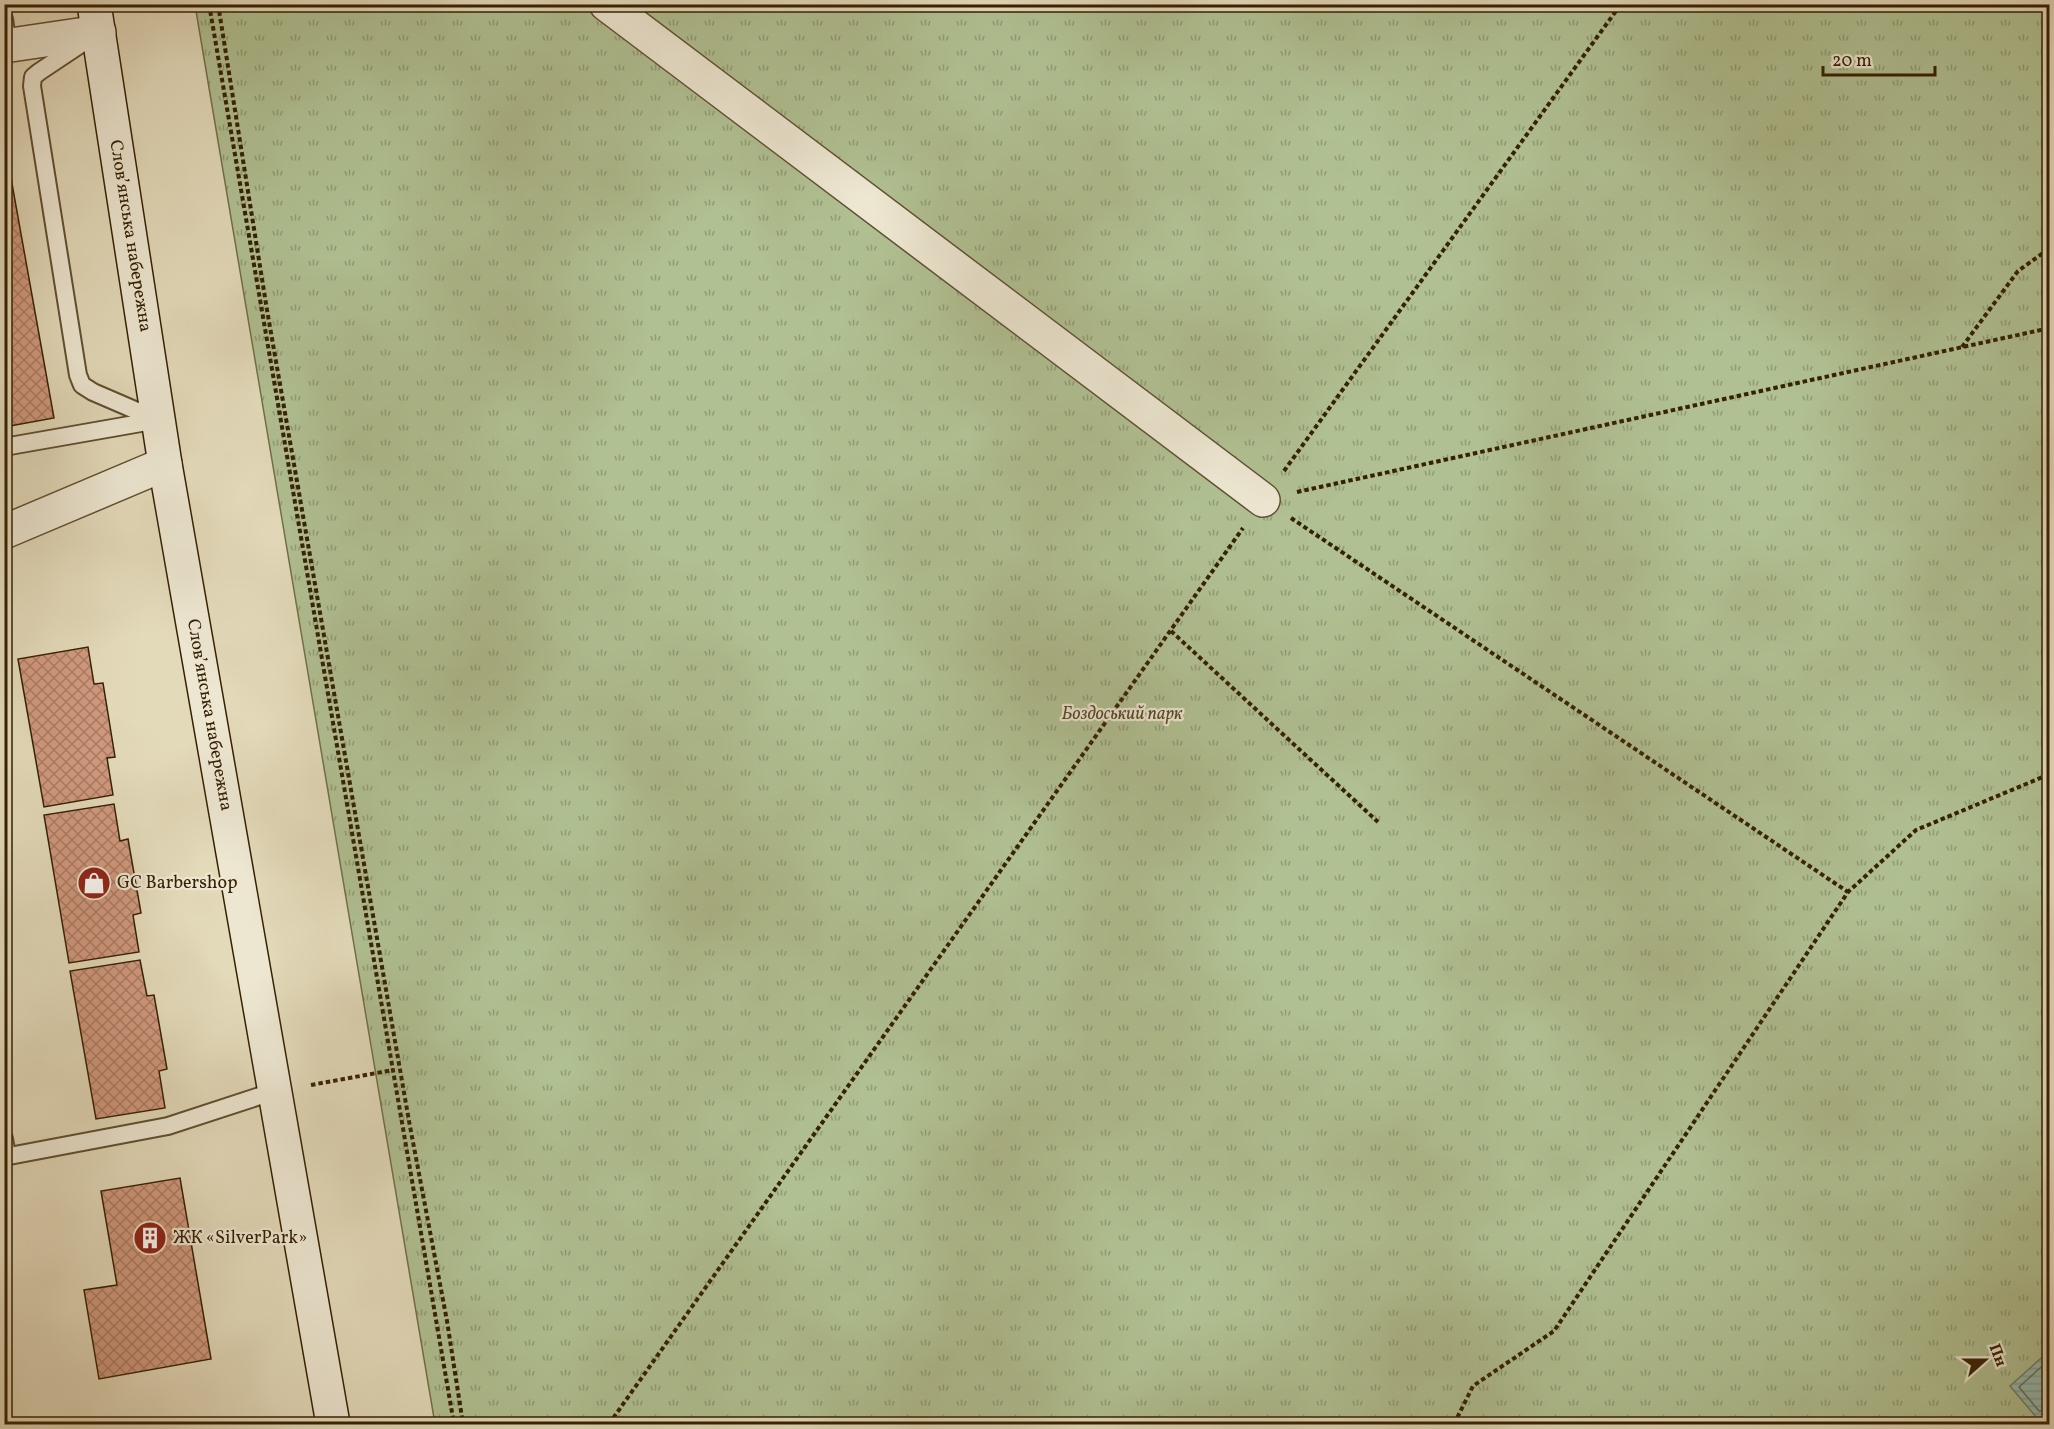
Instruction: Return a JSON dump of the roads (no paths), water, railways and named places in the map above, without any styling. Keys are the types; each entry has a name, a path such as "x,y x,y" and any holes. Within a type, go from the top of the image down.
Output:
{"street":[{"path":"606,4 1263,500"},
{"path":"6,37 97,18"},
{"name":"Словʼянська набережна","path":"97,18 165,464 333,1425"},
{"path":"4,532 165,464"}],"lane":[{"path":"97,18 33,77 32,86 78,375 82,385 93,392 158,420"},
{"path":"4,447 158,420"},
{"path":"4,1139 6,1156 168,1126 275,1091"}],"water":[{"path":"2049,1351 2049,1415 2037,1418 2010,1386"}],"place":[{"name":"GC Barbershop","path":"94,883"},
{"name":"ЖК «SilverPark»","path":"150,1238"}],"park label":[{"name":"Боздоський парк","path":"1122,714"}]}
